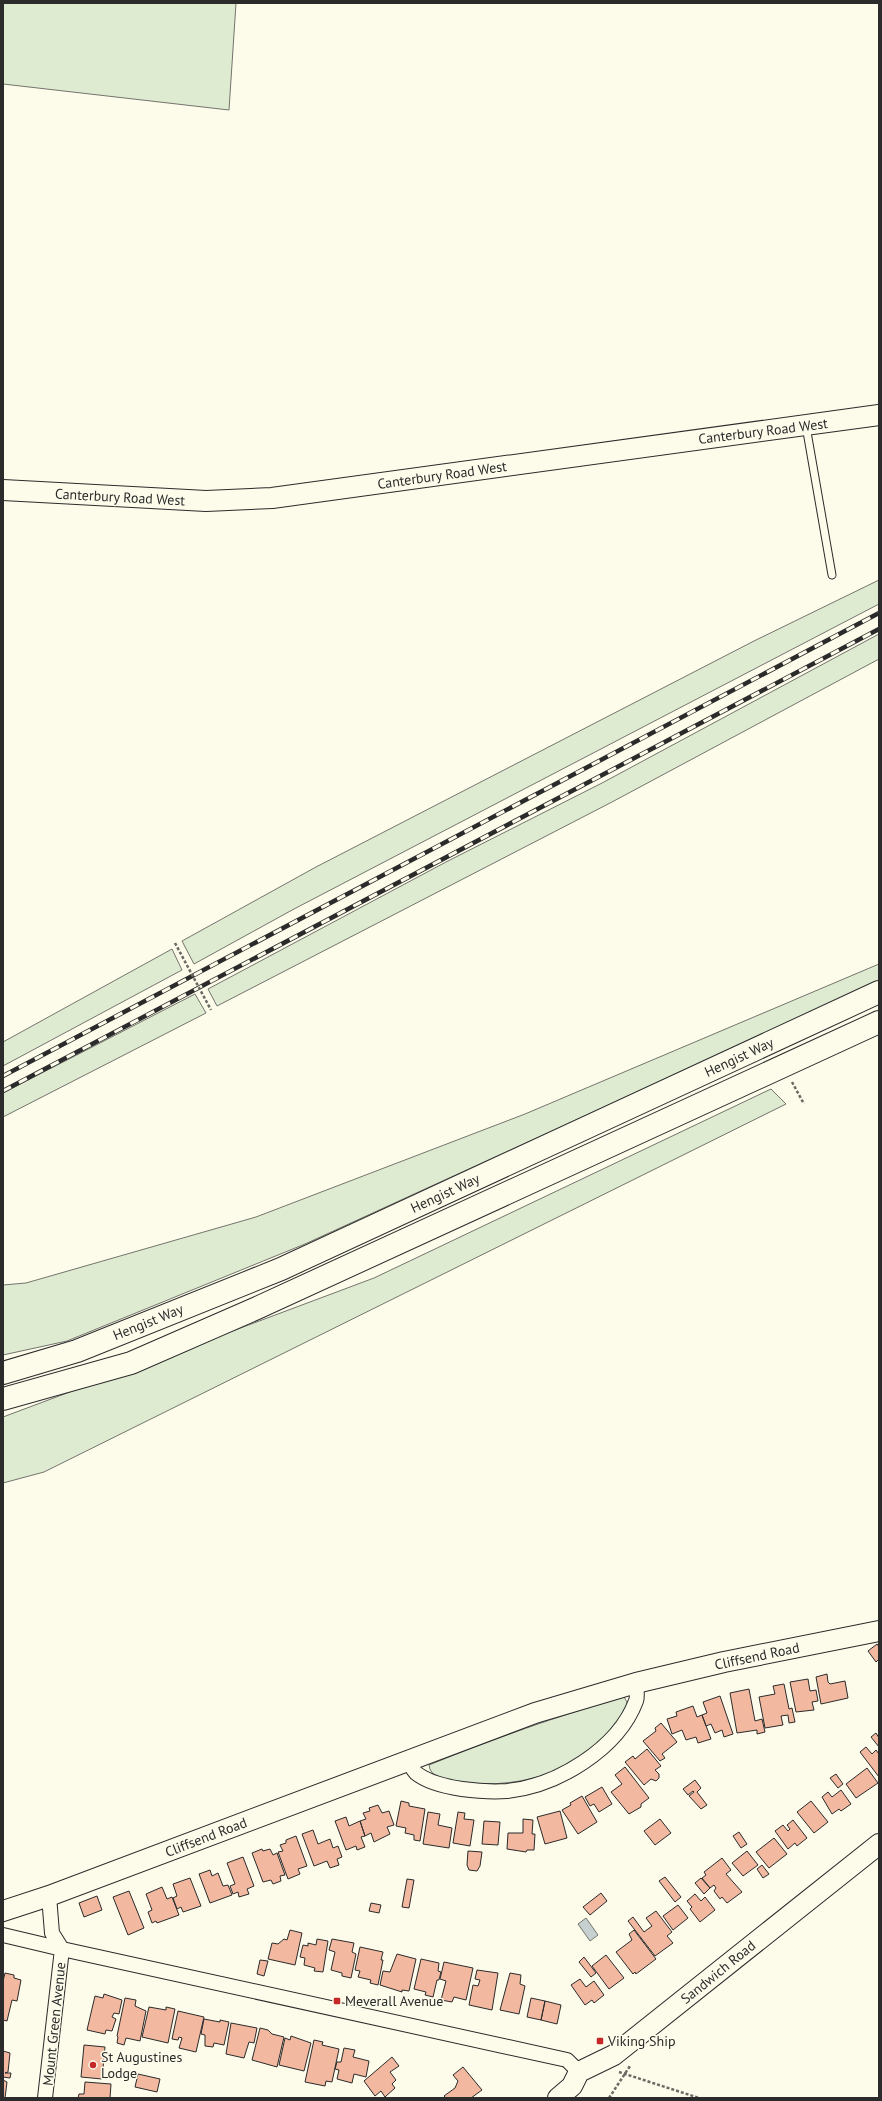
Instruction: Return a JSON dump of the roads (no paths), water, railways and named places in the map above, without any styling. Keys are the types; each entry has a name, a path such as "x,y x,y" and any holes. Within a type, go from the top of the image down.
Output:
{"highway":[{"name":"Hengist Way","path":"3,1372 77,1351 281,1269 879,992"},
{"name":"Hengist Way","path":"3,1399 131,1363 257,1308 879,1022"}],"street":[{"name":"Canterbury Road West","path":"3,490 206,501 258,500 879,415"},
{"name":"Cliffsend Road","path":"3,1911 49,1896 535,1713 636,1683 724,1662 879,1631"},
{"path":"408,1761 416,1773 444,1786 479,1791 508,1791 544,1782 577,1768 605,1746 627,1720 636,1699 636,1683"},
{"name":"Sandwich Road","path":"579,2072 614,2055 879,1844"},
{"path":"49,1896 52,1933 62,1949"},
{"path":"3,1935 567,2060 579,2072 572,2086 558,2098"},
{"name":"Mount Green Avenue","path":"45,2098 62,1949"}],"lane":[{"path":"806,426 832,575"}],"railway":[{"path":"3,1076 879,613"},
{"path":"3,1091 879,629"}],"place":[{"name":"Meverall Avenue","path":"337,2001"},
{"name":"Viking Ship","path":"600,2041"},
{"name":"St Augustines Lodge","path":"93,2065"}]}
